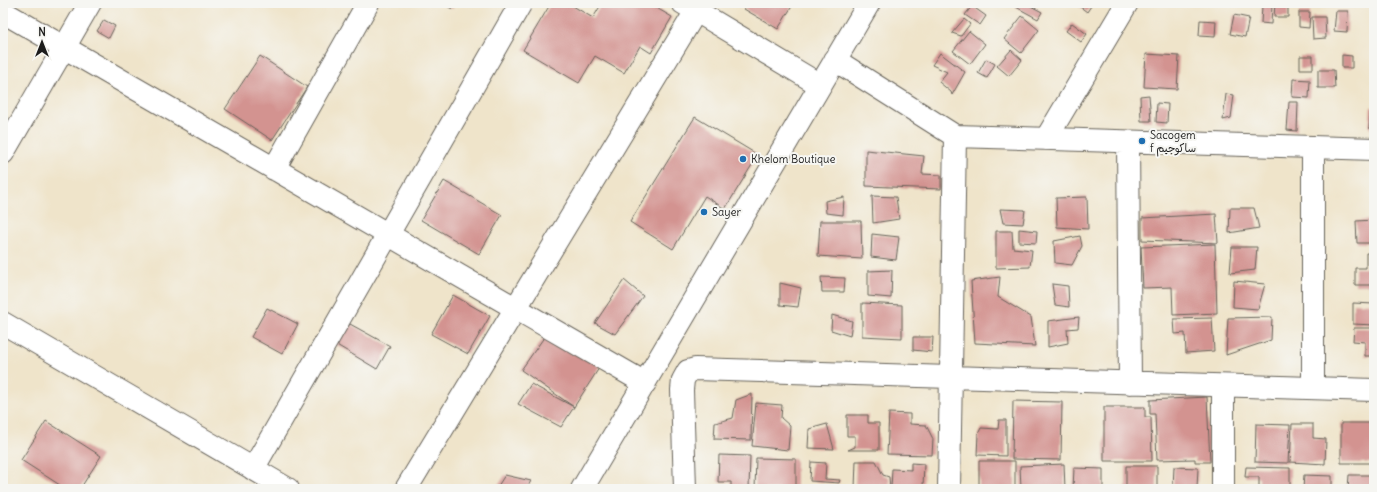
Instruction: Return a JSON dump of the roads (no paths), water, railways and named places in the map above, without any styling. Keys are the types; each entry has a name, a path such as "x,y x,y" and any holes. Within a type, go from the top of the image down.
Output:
{"street":[{"path":"3,153 90,3"},
{"path":"274,169 368,3"},
{"path":"253,469 521,3"},
{"path":"582,489 869,3"},
{"path":"1046,139 1127,3"},
{"path":"406,489 516,308 689,7 820,85"},
{"path":"3,12 645,383"},
{"path":"835,60 955,136 1374,149"},
{"path":"950,489 955,136"},
{"path":"1128,142 1130,383"},
{"path":"1313,148 1313,388"},
{"path":"3,323 288,489"},
{"path":"685,489 682,390 683,380 688,371 695,369 1374,390"},
{"path":"1223,489 1224,386"}],"place":[{"name":"Sacogem f ساكوجيم","path":"1142,141"},
{"name":"Khelom Boutique","path":"743,159"},
{"name":"Sayer","path":"704,212"}]}
